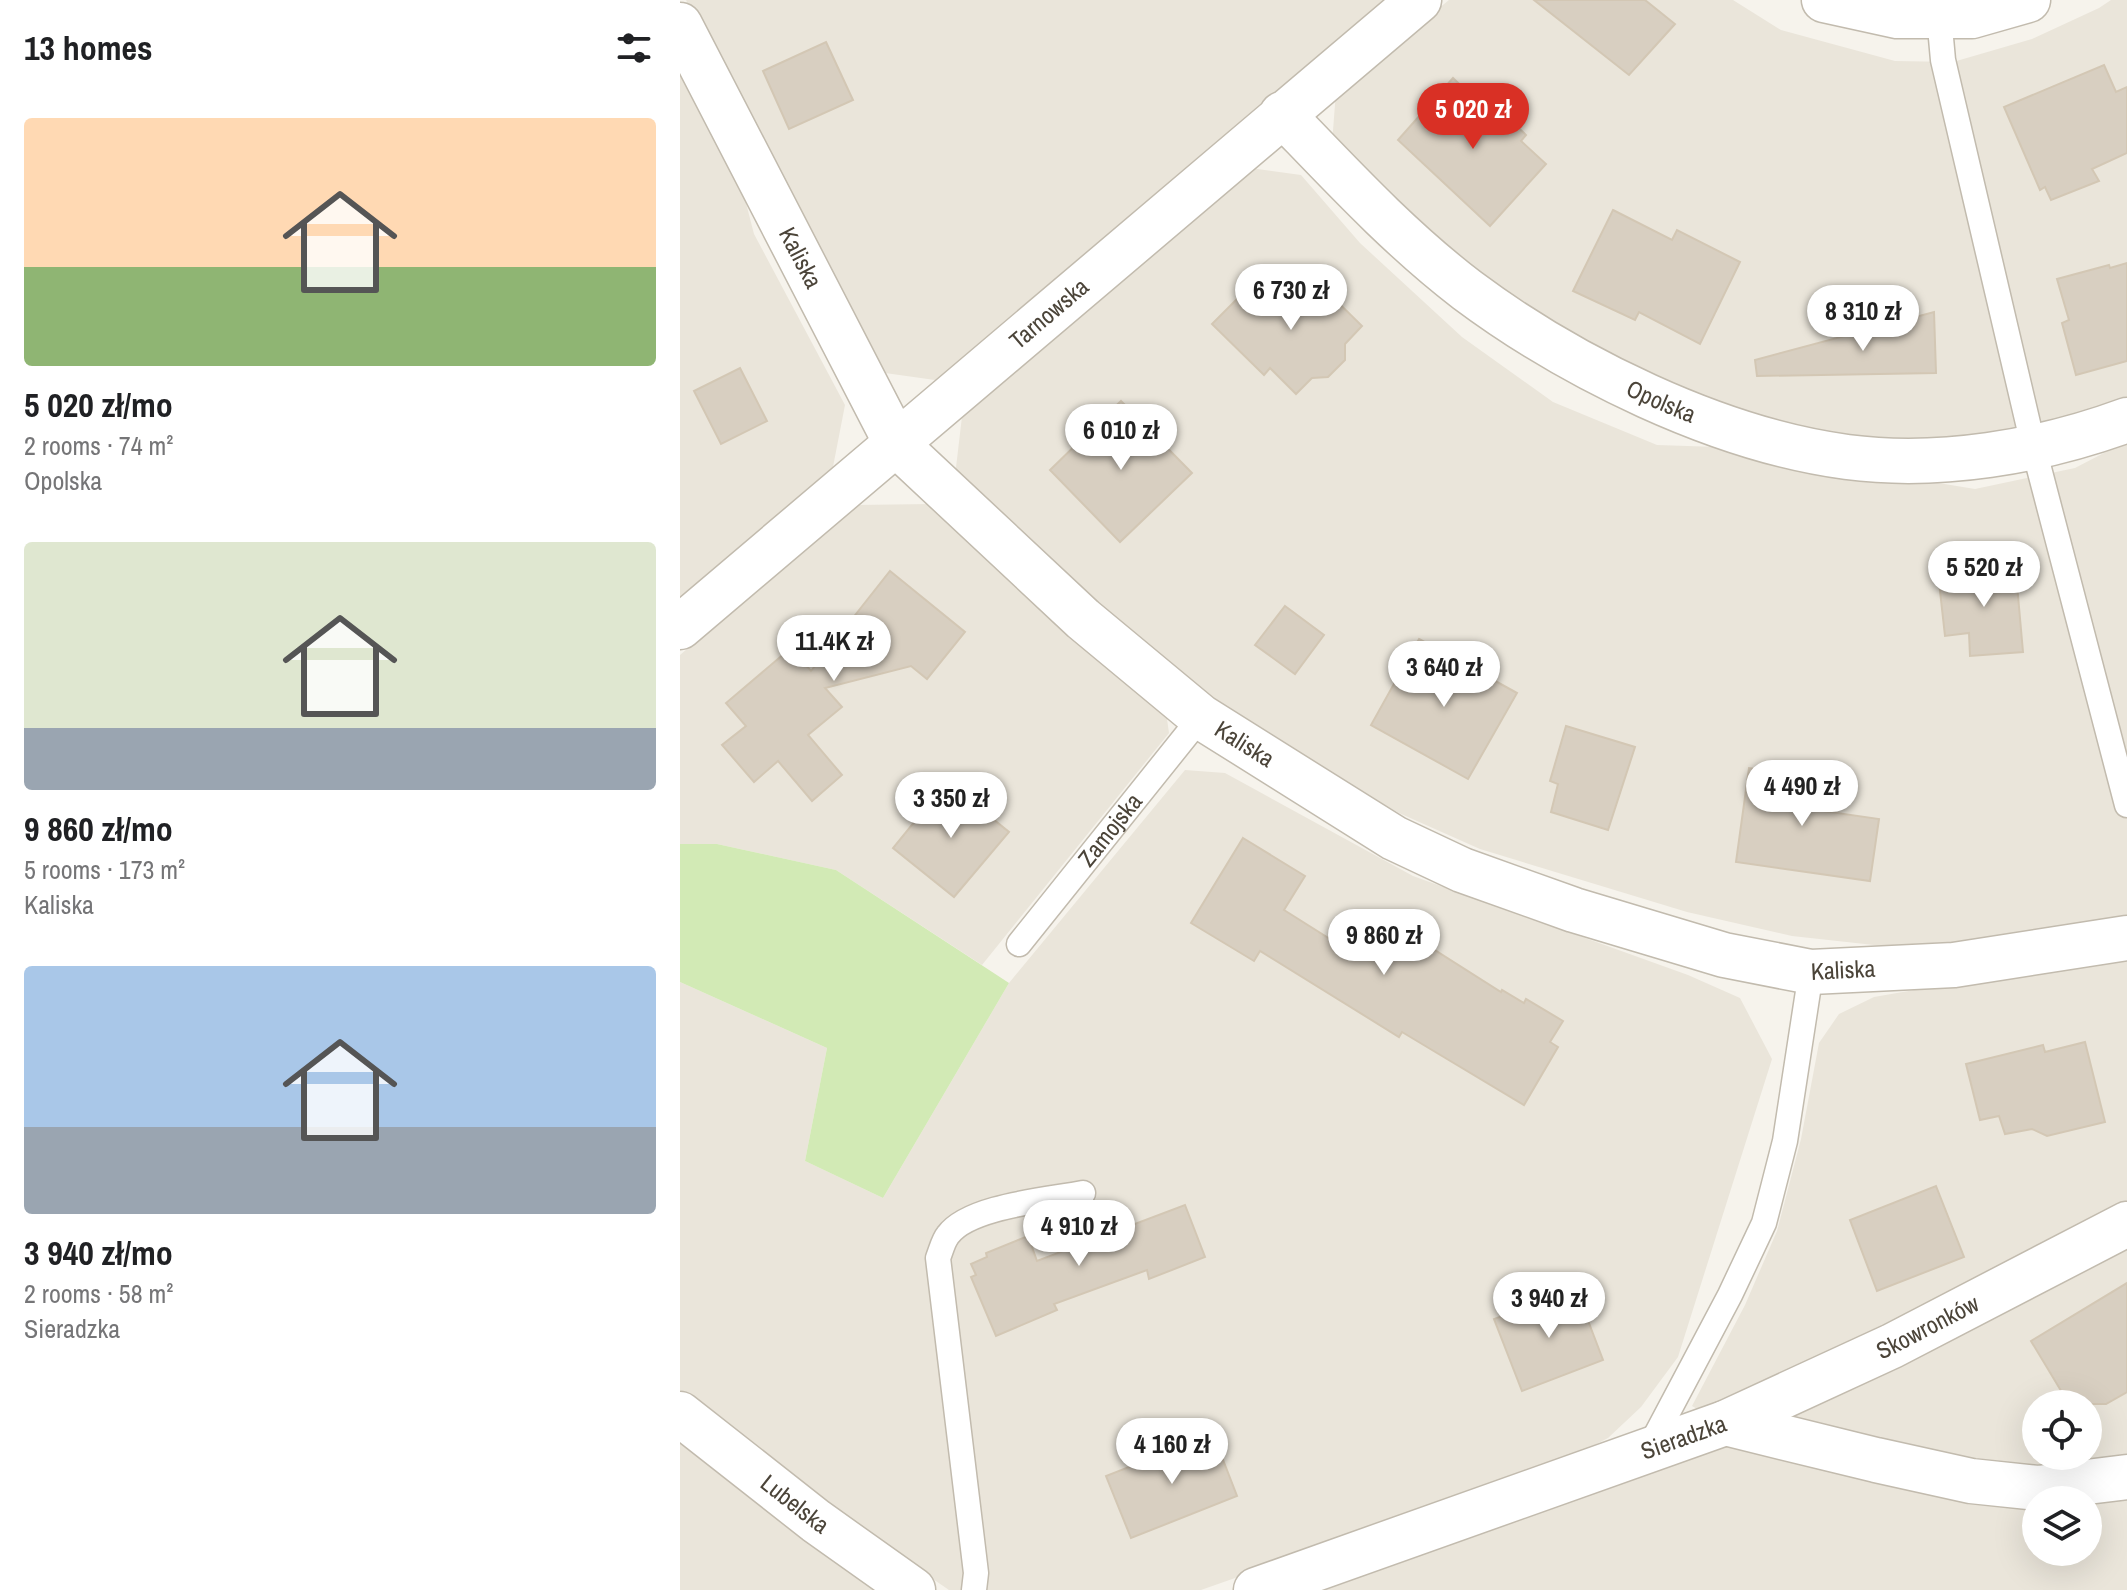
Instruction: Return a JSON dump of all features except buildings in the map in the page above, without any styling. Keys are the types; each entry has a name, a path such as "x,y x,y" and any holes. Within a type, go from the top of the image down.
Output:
{"street":[{"name":"Tarnowska","path":"680,627 1419,0"},
{"path":"1824,0 1897,16 1972,16 2028,0"},
{"name":"Kaliska","path":"680,25 897,445 1083,619 1201,717 1394,838 1462,870 1574,910 1724,955 1811,972 1954,965 2127,938"},
{"name":"Opolska","path":"1282,114 1371,206 1467,289 1575,361 1664,403 1757,437 1847,457 1936,460 2034,449 2127,420"},
{"name":"Skowronków","path":"1725,1423 1892,1346 2127,1224"},
{"name":"Lubelska","path":"680,1414 816,1521 913,1590"},
{"name":"Sieradzka","path":"1256,1590 1725,1423 1971,1481 2038,1488 2127,1477"}],"lane":[{"path":"1939,16 1943,60 2034,449 2127,805"},
{"name":"Zamojska","path":"1019,944 1201,717"},
{"path":"1648,1450 1730,1295 1764,1223 1785,1141 1811,972"},
{"path":"974,1590 976,1573 938,1258 947,1235 963,1220 982,1213 1083,1193"}],"shaded area":[{"path":"686,0 1384,0 942,381 878,372"},
{"path":"1449,0 1733,0 1781,30 1895,61 1953,62 2032,39 2111,0 2127,0 2127,402 2034,429 1938,441 1854,438 1763,420 1585,350 1480,278 1332,143 1336,92"},
{"path":"680,58 738,172 754,234 845,405 832,472 680,601"},
{"path":"1250,168 1301,175 1360,243 1462,337 1553,402 1657,445 1718,447 1975,489 2075,468 2127,441 2127,917 2031,936 1892,947 1792,936 1687,912 1480,849 1399,813 1213,702 1098,609 955,476 963,408"},
{"path":"931,504 1166,712 1169,733 982,965 836,870 717,844 680,844 680,655 855,505"},
{"path":"1185,770 1225,773 1413,876 1688,975 1740,998 1772,1059 1678,1357 1641,1407 1608,1438 1560,1463 1201,1590 949,1590 812,1496 680,1390 680,982 827,1048 805,1161 883,1198 1009,983"},
{"path":"2127,953 2127,1206 1709,1416 1692,1406 1745,1305 1777,1231 1801,1139 1819,1043 1839,1014 1874,997"},
{"path":"2127,1236 2127,1456 2102,1460 2102,1390 2022,1390 2022,1469 1970,1466 1795,1427 1790,1410"},
{"path":"680,1438 877,1590 680,1590"},
{"path":"1743,1444 2022,1499 2022,1566 2102,1566 2102,1496 2127,1490 2127,1590 1301,1590 1711,1447"}],"green space":[{"path":"680,844 717,844 836,870 1009,983 883,1198 805,1161 827,1048 680,982"}]}
